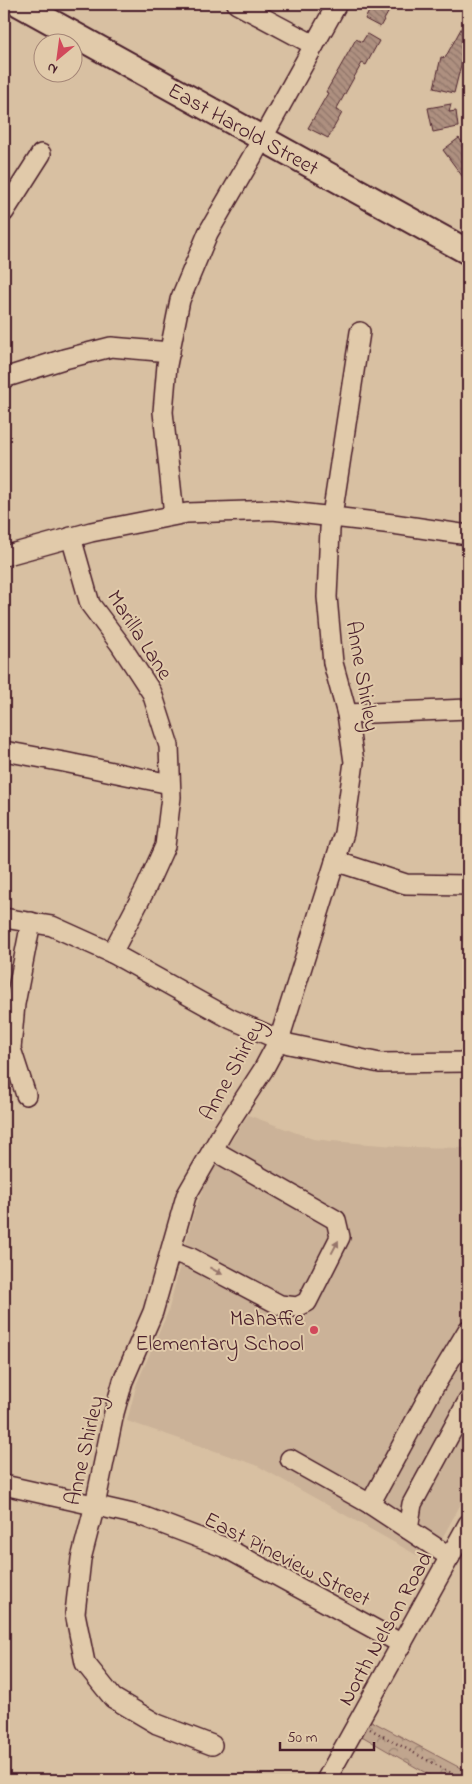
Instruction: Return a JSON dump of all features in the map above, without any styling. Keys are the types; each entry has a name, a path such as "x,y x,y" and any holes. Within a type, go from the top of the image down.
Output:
{"main road":[{"name":"East Harold Street","path":"19,4 468,252"}],"street":[{"path":"237,4 314,45"},
{"path":"174,515 163,412 170,352 180,300 208,232 262,139 336,4"},
{"path":"4,212 41,154"},
{"name":"Anne Shirley","path":"212,1745 157,1724 113,1698 85,1662 75,1614 81,1559 95,1504 114,1413 123,1382 153,1312 172,1251 186,1196 263,1070 278,1040 344,833 354,762 347,714 333,663 327,597 332,517 360,332"},
{"path":"4,378 64,359 111,347 170,352"},
{"path":"4,556 91,532 187,513 273,510 468,535"},
{"name":"Marilla Lane","path":"70,537 90,604 120,644 152,693 169,746 171,797 165,846 146,888 112,953"},
{"path":"347,714 468,709"},
{"path":"4,751 170,784"},
{"path":"335,861 406,884 468,885"},
{"path":"4,918 52,926 112,953 231,1019 278,1040 380,1063 468,1062"},
{"path":"26,1096 11,1049 15,1004 31,922"},
{"path":"172,1251 192,1258 280,1305 297,1308 306,1302 340,1237 336,1220 213,1150"},
{"path":"370,1504 432,1390 468,1330"},
{"path":"408,1529 412,1504 468,1401"},
{"path":"290,1459 370,1504 450,1557"},
{"name":"East Pineview Street","path":"4,1485 142,1516 226,1548 402,1644"},
{"name":"North Nelson Road","path":"326,1780 468,1524"}],"path":[{"path":"358,1722 464,1780"}],"shaded area":[{"name":"Mahaffie Elementary School","path":"248,1115 313,1139 408,1147 468,1148 468,1491 429,1562 256,1465 127,1421 137,1383 168,1312 194,1212 205,1184"}],"green space":[{"path":"362,1716 468,1772 468,1780 438,1780 353,1731"}],"building":[{"path":"373,4 393,4 380,27 365,19"},
{"path":"468,16 468,56 464,53 454,93 434,88 441,57 445,58"},
{"path":"367,34 379,41 366,65 362,63 336,110 342,113 328,138 308,128 356,39 362,42"},
{"path":"451,104 449,112 456,111 458,127 433,132 428,108"},
{"path":"459,138 468,151 468,184 443,150"}],"place":[{"name":"Mahaffie Elementary School","path":"314,1330"}]}
